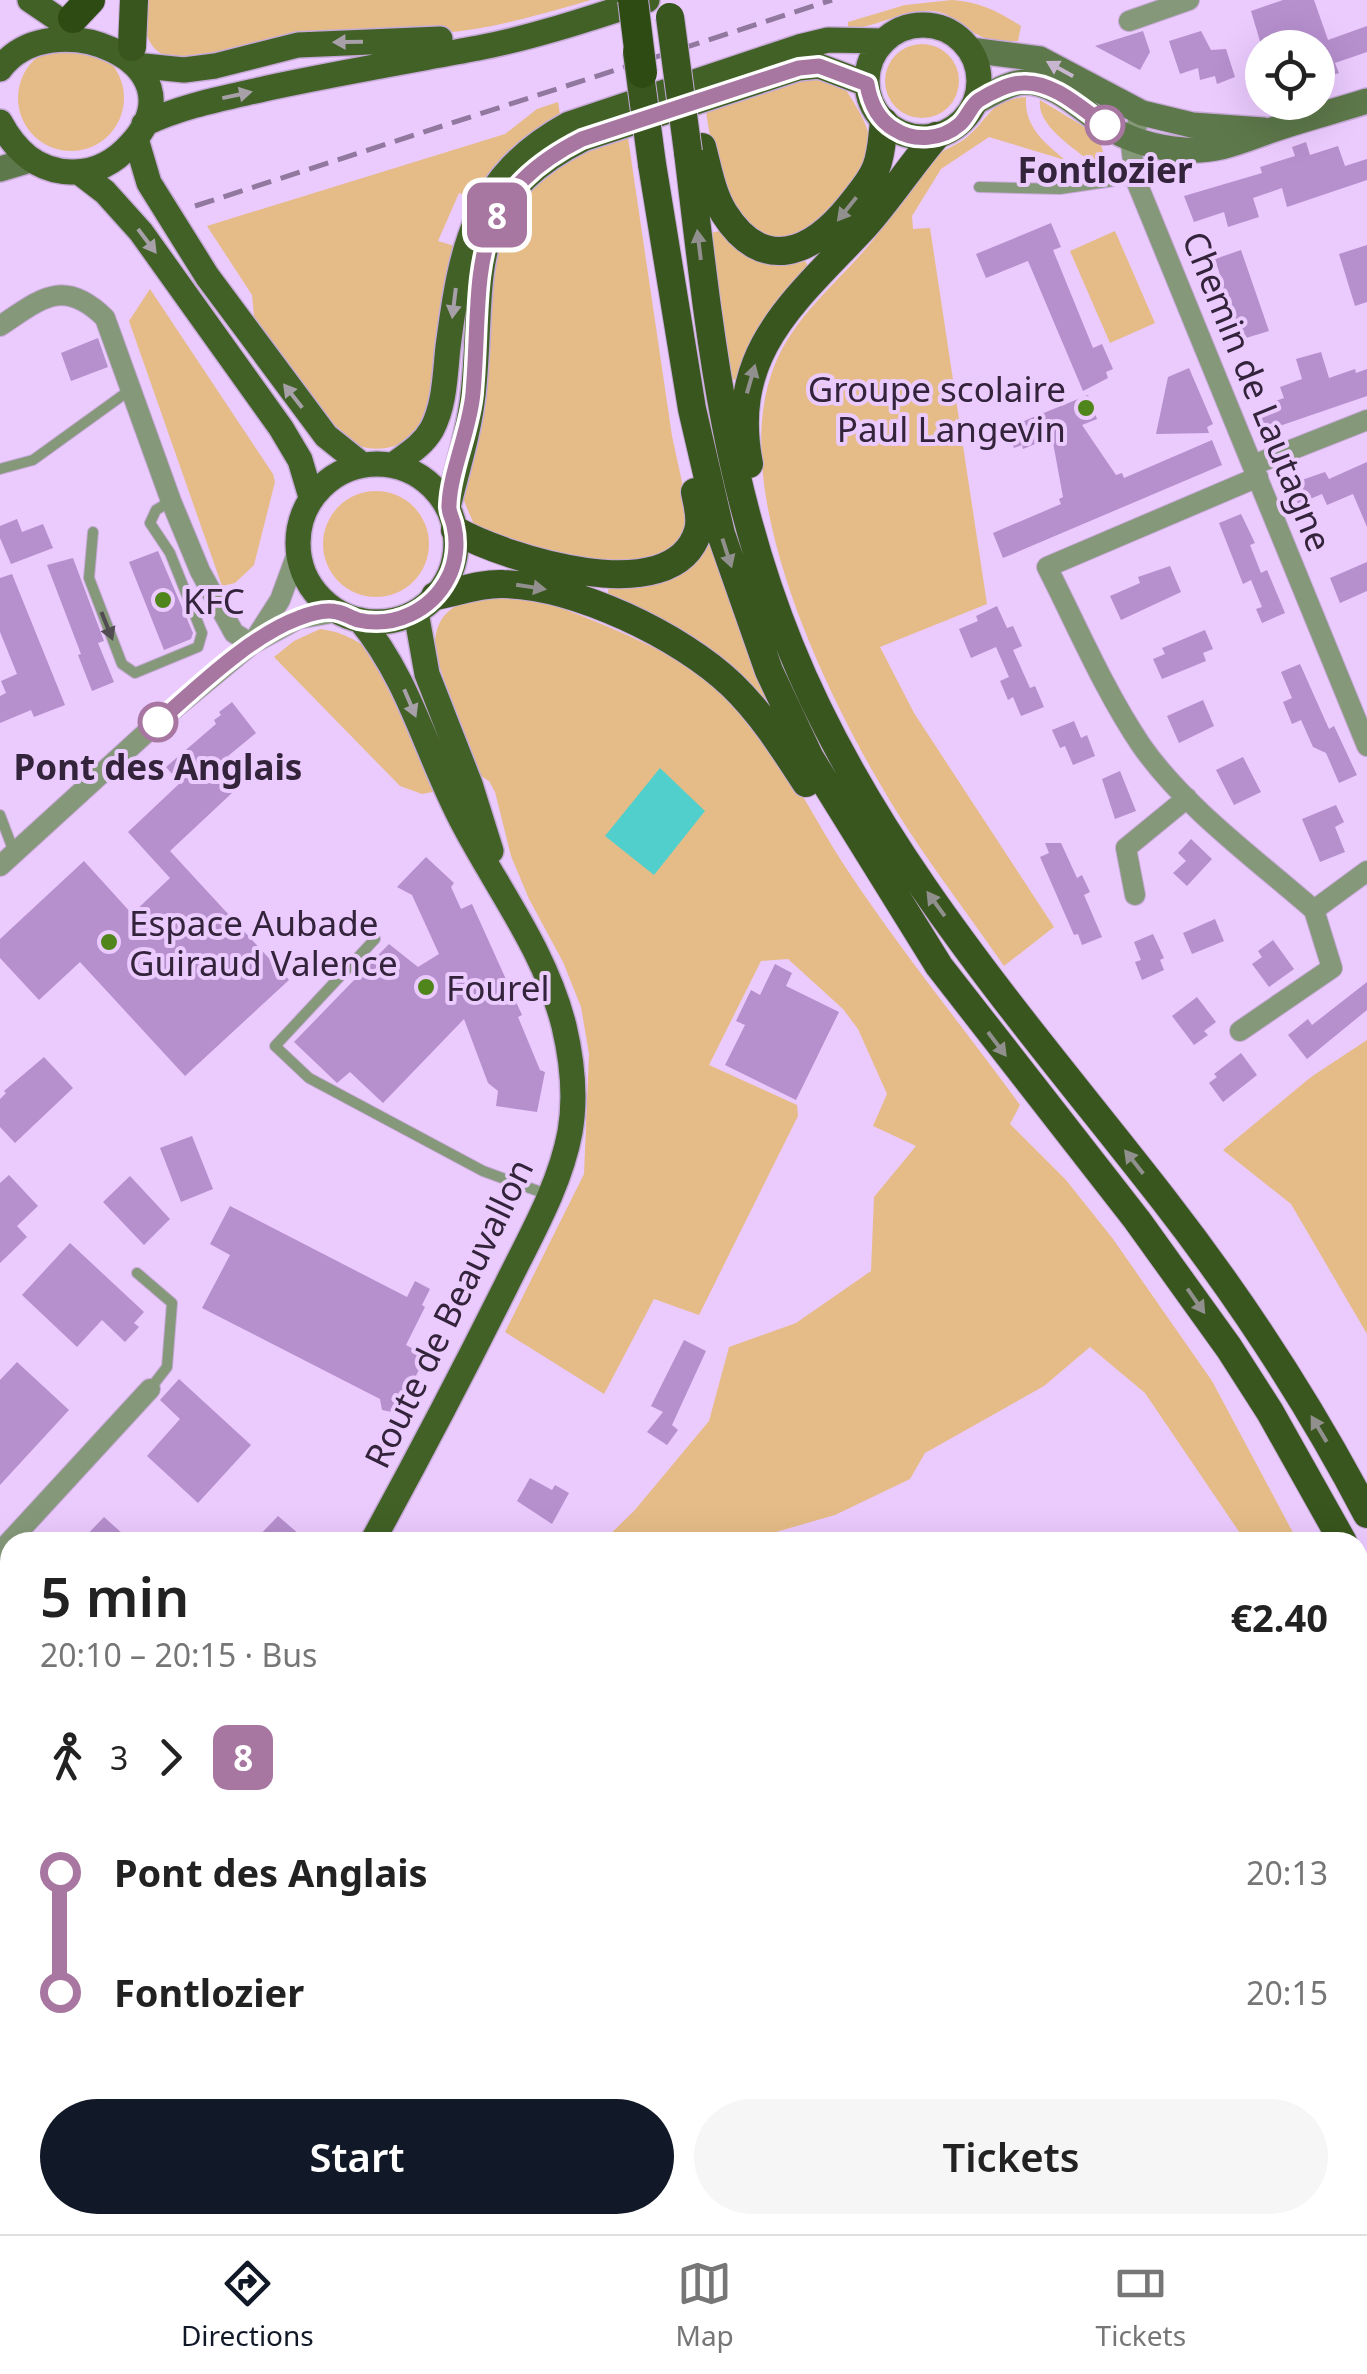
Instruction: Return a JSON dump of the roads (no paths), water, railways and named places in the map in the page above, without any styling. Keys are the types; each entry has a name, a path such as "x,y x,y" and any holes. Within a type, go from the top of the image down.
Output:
{"highway":[{"path":"134,0 131,18 138,57"},
{"path":"625,0 642,72"},
{"path":"633,0 652,164 704,473 731,566 769,671 810,758 939,966"},
{"path":"664,4 695,149 714,370 726,437 759,561 790,646 848,766 906,862 1266,1340 1367,1514"},
{"path":"695,149 730,221 756,244 774,250 794,250 810,245 827,232 869,181 880,153 884,122"},
{"path":"790,646 744,436 746,392 752,371 774,326 792,302 886,201 936,136"},
{"path":"452,519 483,546 609,574 661,568 683,553 698,533 700,519 684,413 672,287"},
{"path":"426,604 486,584 548,590 589,603 653,632 711,667 733,686 778,739 856,864 1189,1290 1270,1412 1337,1532"}],"main road":[{"path":"30,0 74,12 112,29 138,57 149,85 140,132 148,183 207,276 326,436 362,464"},
{"path":"138,57 184,70 298,45 499,34 615,0"},
{"path":"0,122 11,143 30,160 62,172 78,172 100,167 120,156 140,132 172,111 664,4"},
{"path":"2,53 37,26 74,12"},
{"path":"976,102 978,67 959,38 930,26 913,26 884,41 874,53 867,84 870,98 884,122 908,136 936,136 960,124 976,102 1012,85 1036,84 1053,90 1133,139 1168,148 1206,151 1233,146 1367,101"},
{"path":"393,465 418,447 431,431 441,408 456,284 466,244 487,196 520,157 569,124 799,47 828,40 884,41"},
{"path":"970,50 1040,59 1142,113 1192,124 1273,130"},
{"path":"348,616 398,620 426,604 452,566 452,519 473,396 482,260 487,236 516,186 535,168 582,139 799,68 819,66 867,84"},
{"path":"0,168 30,160"},
{"path":"78,172 106,192 141,232 280,428 300,460 312,497"},
{"path":"452,519 434,488 416,473 393,465 362,464 334,476 312,497 302,514 298,551 310,586 348,616 388,656 448,793 501,885"},
{"path":"426,604 427,674 470,784 501,885"},
{"name":"Route de Beauvallon","path":"377,1532 459,1380 550,1196 570,1130 573,1096 567,1041 544,968 501,885"}],"street":[{"path":"1128,21 1189,0"},
{"name":"Chemin de Lautagne","path":"1142,113 1133,139 1131,160 1135,178 1367,746"},
{"path":"0,326 39,300 67,294 86,299 104,318 171,501 234,633 252,644"},
{"path":"1240,1032 1332,968 1314,910 1188,798 1142,747 1047,567 1367,420"},
{"path":"252,644 280,600 298,551"},
{"path":"7,860 158,722 252,644 298,618 348,616"},
{"path":"1135,894 1126,848 1188,798"},
{"path":"1314,910 1367,870"},
{"path":"18,1532 150,1389"}],"lane":[{"path":"979,187 1060,190 1135,178"},
{"path":"0,469 34,460 130,390"},
{"path":"93,532 88,578 122,664 135,673 198,647 202,633 170,553 150,523 156,510 171,501"},
{"path":"0,816 7,860"},
{"path":"374,940 275,1046 309,1078 483,1171 550,1196"},
{"path":"138,1273 172,1303 167,1367 150,1389"}],"railway":[{"path":"195,206 832,0"}],"place":[{"name":"Fontlozier","path":"1105,125"},
{"name":"Groupe scolaire Paul Langevin","path":"1086,408"},
{"name":"KFC","path":"163,600"},
{"name":"Pont des Anglais","path":"158,722"},
{"name":"Espace Aubade Guiraud Valence","path":"109,942"},
{"name":"Fourel","path":"426,987"}]}
